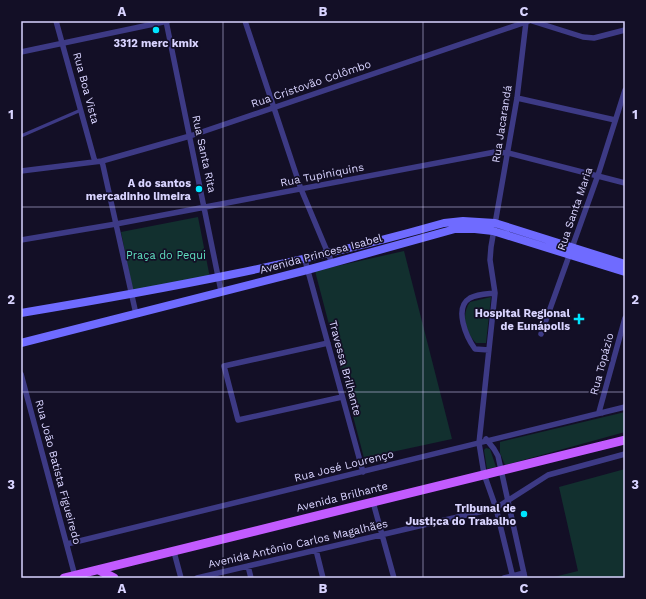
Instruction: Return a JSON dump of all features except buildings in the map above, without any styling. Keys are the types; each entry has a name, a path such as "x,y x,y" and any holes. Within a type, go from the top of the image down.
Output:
{"main road":[{"name":"Avenida Princesa Isabel","path":"21,313 268,268 329,254 444,223 463,221 494,227 625,272"},
{"name":"Avenida Princesa Isabel","path":"21,343 307,270 442,232 494,227"},
{"name":"Avenida Princesa Isabel","path":"570,252 625,264"},
{"path":"268,268 271,278"},
{"name":"Avenida Brilhante","path":"64,578 625,440"},
{"path":"99,570 114,578"}],"street":[{"name":"Rua Boa Vista","path":"56,21 81,110 98,161 116,224 136,314"},
{"path":"21,52 166,21"},
{"name":"Rua Santa Rita","path":"166,21 221,291"},
{"path":"245,21 301,189 332,263"},
{"path":"532,21 570,34 594,38 625,30"},
{"name":"Rua Cristovão Colômbo","path":"21,171 98,161 190,136 527,22"},
{"name":"Rua Jacarandá","path":"513,577 496,508 484,474 479,434 495,293 490,260 494,227 517,98 527,22"},
{"name":"Rua Santa Maria","path":"541,334 598,175 625,90"},
{"path":"517,98 615,120"},
{"name":"Rua Tupiniquins","path":"21,240 205,208 495,152 508,153 625,183"},
{"name":"Travessa Brilhante","path":"305,260 362,472"},
{"path":"489,350 475,349 468,340 462,317 463,307 470,298 480,294 495,293"},
{"name":"Rua Topázio","path":"602,413 599,412 625,318"},
{"path":"328,343 224,366 238,420 342,397"},
{"name":"Rua João Batista Figueiredo","path":"21,374 67,544 74,576"},
{"name":"Rua José Lourenço","path":"67,544 625,408"},
{"path":"479,434 487,441 496,453 524,576 504,578"},
{"path":"496,508 506,500 553,473 625,454"},
{"path":"373,502 394,578"},
{"name":"Avenida Antônio Carlos Magalhães","path":"197,578 496,508"},
{"path":"316,550 322,578"},
{"path":"174,552 181,578"},
{"path":"248,566 251,578"}],"lane":[{"path":"21,136 81,110"}],"green space":[{"name":"Praça do Pequi","path":"198,217 210,278 133,292 121,232"},
{"path":"404,251 452,439 364,458 315,271"},
{"path":"491,297 486,343 476,343 469,334 467,328 465,317 467,307 470,302"},
{"path":"625,412 625,432 505,465 500,453 500,442"},
{"path":"486,448 490,449 496,467 487,469 484,450"},
{"path":"625,469 625,578 550,578 578,571 559,487"}],"place":[{"name":"3312 merc kmix","path":"156,30"},
{"name":"A do santos mercadinho limeira","path":"199,189"},
{"name":"Hospital Regional de Eunápolis","path":"579,319"},
{"name":"Tribunal de Justi;ca do Trabalho","path":"524,514"}]}
